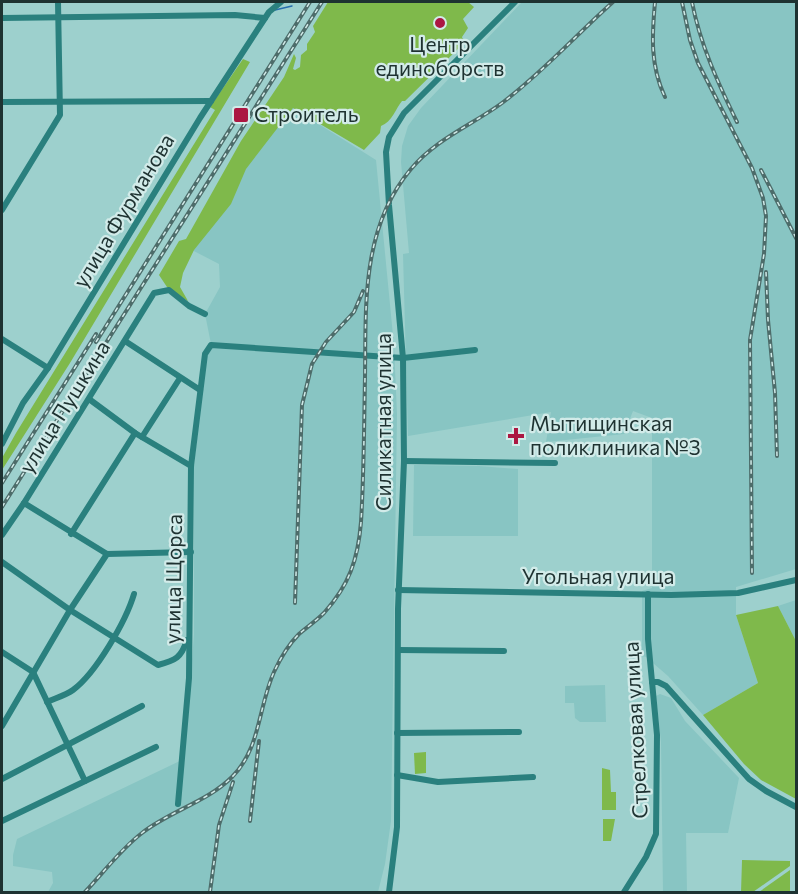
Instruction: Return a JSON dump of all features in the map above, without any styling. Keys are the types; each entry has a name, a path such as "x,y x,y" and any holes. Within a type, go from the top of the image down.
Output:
{"street":[{"path":"2,210 60,115 58,2"},
{"name":"улица Фурманова","path":"2,444 23,403 48,368 211,101 268,12 281,2"},
{"name":"Силикатная улица","path":"389,892 397,827 398,590 404,461 403,358 389,205 387,143 404,113 515,2"},
{"path":"2,18 235,15 265,18"},
{"path":"2,102 211,101"},
{"name":"улица Пушкина","path":"2,535 154,293 169,290 189,306 205,314"},
{"path":"2,339 48,368"},
{"path":"125,342 200,390"},
{"name":"улица Щорса","path":"178,804 189,678 191,466 205,354 211,345 403,358"},
{"path":"403,358 475,350"},
{"path":"142,437 180,378"},
{"path":"89,399 135,433 191,466"},
{"path":"71,534 135,433"},
{"path":"404,461 555,463"},
{"path":"24,503 71,534 107,554 191,552"},
{"path":"2,726 70,610 107,554"},
{"path":"2,562 70,610 158,665 175,661 183,651 189,633"},
{"name":"Угольная улица","path":"398,590 648,594 742,593 796,580"},
{"path":"47,702 73,691 96,666 128,614 134,594"},
{"name":"Стрелковая улица","path":"624,892 646,857 656,834 657,735 648,639 648,594"},
{"path":"398,650 504,651"},
{"path":"2,652 33,672 85,781"},
{"path":"652,682 666,686 749,779 796,807"},
{"path":"2,779 141,706"},
{"path":"397,733 519,732"},
{"path":"2,821 156,747"},
{"path":"397,775 438,782 533,777"}],"shaded area":[{"path":"522,2 796,2 796,569 736,587 736,615 758,683 703,715 668,676 642,656 642,591 652,588 652,418 633,411 624,434 546,442 551,412 408,436 403,254 409,253 401,162 402,146 408,126 421,108"},
{"path":"293,108 376,160 394,346 397,414 391,821 385,864 378,892 48,892 53,883 52,872 13,866 17,839 184,759 194,635 194,464 207,356 212,349 205,314 220,287 219,264 190,249 244,158"},
{"path":"414,465 518,469 518,536 413,536"},
{"path":"796,600 796,641 778,606"},
{"path":"605,685 606,722 580,722 575,718 574,703 565,703 565,686"},
{"path":"660,694 671,698 685,721 739,778 728,833 686,833 687,892 663,892 661,742 656,696"}],"green space":[{"name":"Строитель","path":"328,2 468,2 474,7 463,19 468,28 462,37 464,43 405,101 402,101 391,118 381,126 380,133 364,150 293,108 246,169 231,204 194,250 183,273 180,287 188,301 169,290 159,275 179,241 186,239 241,141 284,77 294,54 296,58 293,69 300,67 301,55 307,50 307,44 315,32 313,26"},
{"path":"243,59 250,62 70,363 2,470 2,458 16,433 215,110 210,107"},
{"path":"778,606 796,641 796,799 761,780 744,764 703,715 758,683 736,615"},
{"path":"426,752 426,773 415,774 414,753"},
{"path":"602,768 610,770 611,792 616,792 616,810 602,810"},
{"path":"603,819 615,819 611,841 603,841"},
{"path":"742,860 790,861 790,866 753,892 741,892"},
{"path":"790,870 790,892 759,892"}],"waterway":[{"path":"275,10 292,6"}],"railway":[{"path":"96,342 310,2"},
{"path":"2,507 322,2"},
{"path":"85,892 134,839 164,818 200,800 232,777 249,753 269,685 279,662 295,638 333,603 351,571 361,522 366,322 370,268 383,216 395,192 421,158 517,91 613,2"},
{"path":"655,2 654,62 665,97"},
{"path":"682,2 690,40 698,63 752,168 763,198 766,216 764,254 750,340 752,573"},
{"path":"692,2 705,48 737,122"},
{"path":"761,170 796,238"},
{"path":"766,272 777,456"},
{"path":"295,603 302,405 312,364 326,342 354,312 363,291"},
{"path":"2,483 96,334"},
{"path":"250,821 259,741"},
{"path":"210,892 219,825 233,782"}],"place":[{"name":"Центр единоборств","path":"440,23"},
{"name":"Строитель","path":"241,115"},
{"name":"Мытищинская поликлиника №3","path":"516,436"}]}
